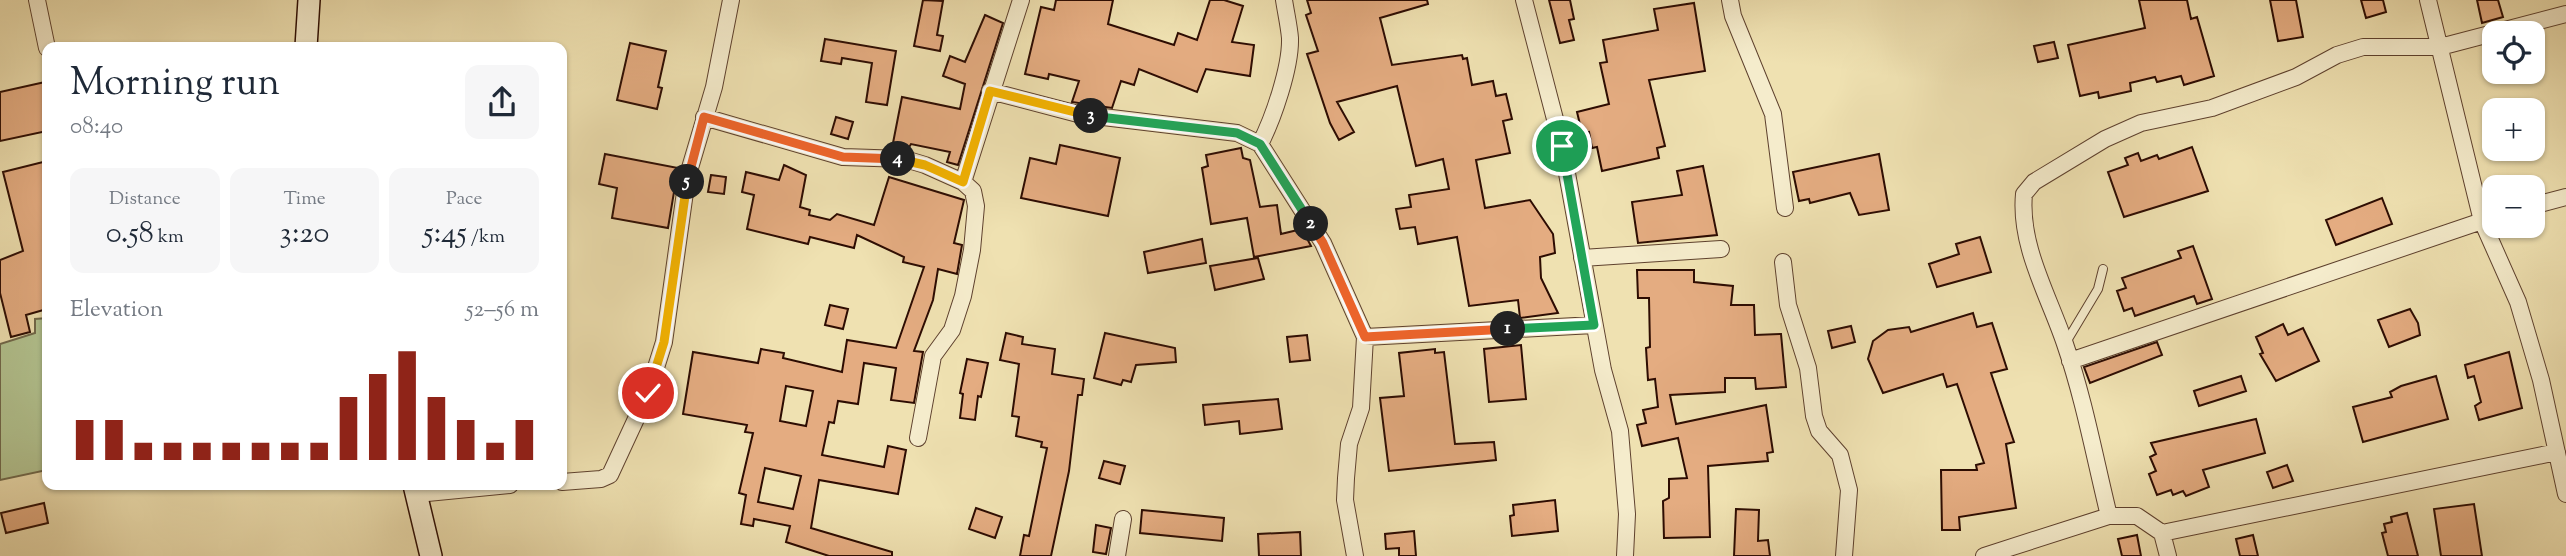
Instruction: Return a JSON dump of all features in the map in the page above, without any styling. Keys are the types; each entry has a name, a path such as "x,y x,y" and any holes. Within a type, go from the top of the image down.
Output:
{"street":[{"path":"37,0 46,42"},
{"path":"306,42 309,0"},
{"path":"567,482 601,479 610,475 648,393 664,342 687,178 723,47 731,0"},
{"path":"963,182 1021,0"},
{"path":"1260,144 1269,126 1290,41 1284,0"},
{"path":"1524,0 1562,146 1594,325 1620,431 1627,514 1625,556"},
{"path":"1730,0 1773,114 1785,208"},
{"path":"2428,0 2482,198"},
{"path":"2109,516 2070,361 2039,278 2026,226 2024,194 2034,182 2105,139 2141,123 2212,108 2296,77 2337,55 2363,47 2440,47 2566,13"},
{"path":"990,91 1078,114 1237,133 1260,144 1323,243 1365,337 1361,408 1349,444 1346,478 1345,500 1355,556"},
{"path":"704,117 843,157 905,159 963,182 973,191 976,206 972,250 958,318 933,356 918,438"},
{"path":"2545,203 2566,197"},
{"path":"2070,361 2482,221"},
{"path":"2495,238 2518,302 2566,494"},
{"path":"1582,258 1721,250"},
{"path":"1783,262 1788,305 1808,368 1814,416 1819,431 1840,455 1849,490 1844,556"},
{"path":"1365,337 1594,325"},
{"path":"2162,533 2557,452"},
{"path":"415,490 431,556"},
{"path":"1984,556 2109,516 2137,516 2162,533 2168,556"},
{"path":"1117,556 1123,519"}],"lane":[{"path":"2065,344 2098,289 2103,269"}],"green space":[{"path":"42,318 42,471 0,480 0,344 35,333 35,319"}],"building":[{"path":"923,0 943,1 937,35 943,36 940,51 914,46"},
{"path":"1056,0 1113,0 1108,24 1174,45 1178,33 1197,40 1210,0 1224,0 1243,6 1232,42 1254,45 1250,76 1206,69 1197,92 1139,69 1134,85 1121,81 1112,108 1072,102 1079,81 1049,74 1048,79 1025,74 1041,7 1054,10"},
{"path":"1307,0 1427,0 1428,4 1380,18 1392,65 1462,55 1463,59 1467,58 1472,85 1493,81 1496,96 1506,94 1512,119 1503,121 1510,153 1476,160 1485,208 1530,200 1553,234 1555,253 1540,257 1541,278 1558,313 1520,318 1518,300 1469,306 1457,237 1418,244 1415,227 1400,229 1396,209 1411,207 1409,195 1449,189 1443,159 1416,166 1397,86 1337,102 1354,132 1339,140 1330,123 1307,54 1318,51 1306,15 1311,13"},
{"path":"1549,0 1570,0 1574,19 1569,20 1574,40 1560,43"},
{"path":"2139,0 2187,0 2191,19 2197,17 2214,76 2184,85 2181,76 2157,82 2155,77 2130,83 2131,91 2099,98 2098,92 2080,96 2068,45 2145,28"},
{"path":"2270,0 2296,0 2303,37 2278,41"},
{"path":"2361,0 2383,0 2386,12 2366,18"},
{"path":"2477,0 2498,0 2503,17 2482,23"},
{"path":"1694,3 1705,71 1649,80 1665,146 1657,148 1659,158 1602,171 1597,147 1592,148 1589,132 1582,133 1577,112 1609,104 1600,63 1607,62 1603,40 1658,30 1654,9"},
{"path":"985,15 1003,23 958,165 947,162 950,152 911,144 908,149 893,143 902,97 960,109 965,84 943,76 950,56 965,62"},
{"path":"825,39 896,51 887,105 866,102 872,63 842,58 841,64 821,61"},
{"path":"2054,42 2058,58 2038,62 2034,46"},
{"path":"630,43 666,51 658,87 662,88 657,109 617,100"},
{"path":"42,83 42,132 0,141 0,92"},
{"path":"836,117 853,122 848,139 831,134"},
{"path":"1060,145 1120,158 1108,216 1021,198 1030,158 1056,164"},
{"path":"2192,147 2208,191 2124,217 2108,172 2128,165 2125,158 2138,153 2141,161 2157,155 2159,159"},
{"path":"1241,148 1243,158 1250,160 1260,207 1277,205 1281,234 1302,229 1311,246 1254,257 1247,218 1211,224 1202,168 1208,166 1206,155"},
{"path":"605,154 678,168 668,228 612,218 617,188 599,184"},
{"path":"1879,154 1889,210 1859,215 1850,193 1810,203 1809,199 1799,201 1793,172"},
{"path":"42,162 42,310 26,315 30,332 11,337 0,293 0,260 23,251 3,172"},
{"path":"784,165 806,175 800,207 810,210 809,215 830,220 837,214 874,225 889,177 964,200 954,243 962,245 957,274 938,269 933,300 914,351 923,352 914,403 891,400 896,368 864,363 858,404 838,401 834,423 829,422 822,455 884,467 888,446 906,450 898,494 819,480 811,528 892,552 892,556 829,556 786,542 790,526 754,519 753,526 741,524 746,495 739,493 753,433 745,432 747,425 683,414 693,352 758,363 761,349 784,353 783,358 842,372 847,340 896,348 924,267 903,262 904,257 857,235 854,248 810,237 808,244 747,229 754,195 742,192 746,172 779,180","holes":["786,386 813,391 806,426 780,421","765,468 801,476 793,509 758,502"]},
{"path":"1703,166 1717,235 1638,243 1632,202 1682,195 1677,171"},
{"path":"711,175 726,177 724,194 708,192"},
{"path":"2382,198 2392,224 2336,245 2326,220"},
{"path":"1980,237 1991,272 1937,287 1929,264 1959,254 1956,244"},
{"path":"1202,239 1206,263 1148,273 1144,252"},
{"path":"2193,246 2212,299 2197,304 2194,296 2135,316 2132,308 2124,311 2117,291 2126,288 2122,278 2181,258 2178,251"},
{"path":"1258,258 1264,279 1215,290 1210,266"},
{"path":"1637,270 1694,270 1694,282 1733,286 1731,305 1754,305 1755,335 1781,334 1786,387 1756,389 1755,378 1725,378 1725,392 1670,395 1676,424 1766,405 1773,452 1767,453 1768,461 1708,466 1710,537 1664,538 1663,501 1669,498 1669,479 1687,478 1678,438 1642,446 1637,425 1646,423 1643,410 1658,407 1655,379 1648,380 1646,348 1650,347 1649,298 1638,298"},
{"path":"830,305 848,309 843,329 825,325"},
{"path":"2410,309 2418,323 2420,335 2389,347 2378,320"},
{"path":"1973,313 1977,327 1992,323 2007,369 1991,373 2014,442 2006,444 2016,508 1959,517 1960,530 1942,530 1941,470 1977,470 1976,465 1984,463 1957,384 1947,387 1943,374 1883,393 1868,359 1873,341 1888,330 1909,327 1911,332"},
{"path":"2283,324 2288,335 2303,328 2319,361 2276,381 2260,354 2263,353 2256,337"},
{"path":"1851,326 1855,342 1832,348 1828,331"},
{"path":"1006,333 1023,337 1022,344 1055,349 1052,374 1084,379 1082,395 1078,395 1069,471 1051,556 1020,556 1024,535 1029,536 1047,448 1041,447 1042,442 1016,436 1019,417 1012,416 1019,364 1000,360"},
{"path":"1105,333 1175,348 1176,362 1136,365 1131,382 1123,380 1121,385 1094,378"},
{"path":"1307,335 1310,360 1290,362 1287,337"},
{"path":"2157,342 2162,355 2090,383 2084,367"},
{"path":"1521,345 1526,399 1489,402 1484,349"},
{"path":"1435,349 1435,353 1444,352 1455,444 1494,442 1496,460 1389,471 1380,398 1404,396 1399,353"},
{"path":"2509,352 2522,408 2479,420 2475,406 2481,402 2474,376 2468,378 2465,365"},
{"path":"967,359 988,363 981,397 978,396 975,420 960,418 963,394 960,393"},
{"path":"2241,376 2246,391 2199,406 2194,391"},
{"path":"2436,376 2448,419 2363,442 2353,407 2392,397 2390,392 2401,386"},
{"path":"1278,399 1282,429 1240,434 1239,421 1205,425 1203,405"},
{"path":"2256,419 2265,453 2203,470 2209,487 2186,496 2183,491 2173,495 2171,490 2157,495 2149,474 2156,471 2150,457 2156,454 2151,443"},
{"path":"1104,461 1125,466 1120,484 1099,478"},
{"path":"2287,465 2293,481 2273,488 2267,472"},
{"path":"1555,500 1558,531 1512,536 1510,516 1514,515 1513,505"},
{"path":"44,503 48,523 6,533 1,513"},
{"path":"2474,504 2482,556 2441,556 2434,509"},
{"path":"976,508 1002,517 995,538 969,529"},
{"path":"1736,509 1759,510 1758,541 1768,540 1770,556 1734,556"},
{"path":"1142,510 1224,518 1222,541 1140,533"},
{"path":"2407,513 2418,556 2388,556 2382,533 2386,532 2384,524 2392,522 2391,517"},
{"path":"1096,525 1111,528 1106,554 1093,552"},
{"path":"1414,531 1416,556 1399,556 1399,548 1386,549 1385,534"},
{"path":"1300,532 1301,556 1259,556 1258,534"},
{"path":"2137,535 2141,556 2122,556 2118,539"},
{"path":"2253,535 2258,556 2240,556 2236,539"}],"route":[{"path":"648,393 664,342 687,178 704,117 843,157 863,160 905,159 947,173 963,182 990,91 1078,114 1156,126 1237,133 1260,144 1323,243 1365,337 1594,325 1562,146"}]}
